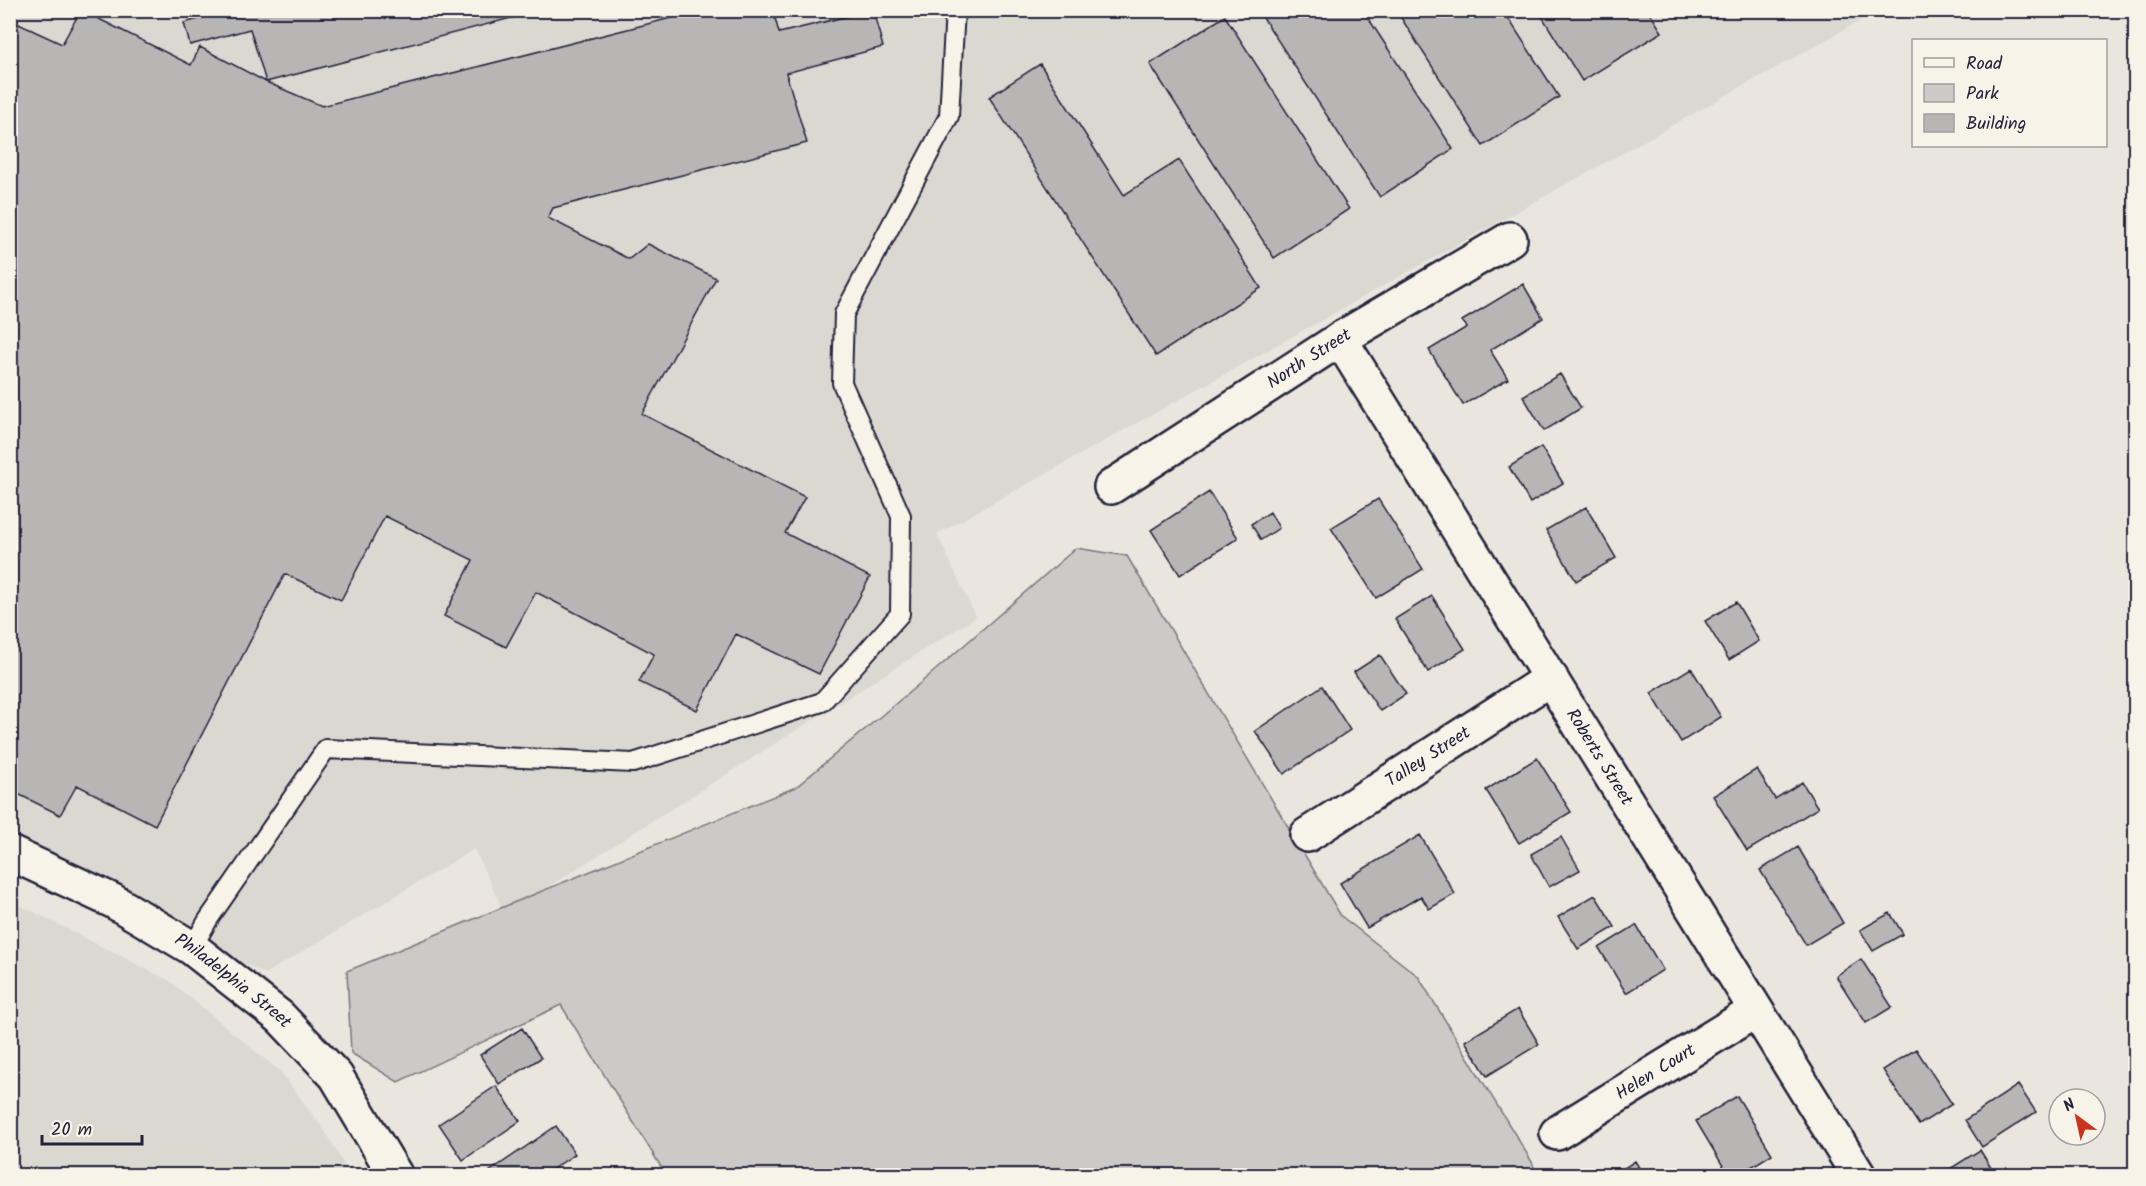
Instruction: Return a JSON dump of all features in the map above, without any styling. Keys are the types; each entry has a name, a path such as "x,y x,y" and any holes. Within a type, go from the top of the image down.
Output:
{"street":[{"name":"North Street","path":"1111,487 1340,339 1510,239"},
{"name":"Roberts Street","path":"1340,339 1859,1176"},
{"name":"Talley Street","path":"1306,835 1551,678"},
{"name":"Philadelphia Street","path":"10,853 113,901 192,948 280,1017 336,1076 396,1176"},
{"name":"Helen Court","path":"1557,1133 1755,1011"}],"lane":[{"path":"192,948 208,920 326,749 633,763 822,702 900,614 901,516 842,383 844,314 949,116 955,10"}],"shaded area":[{"path":"10,11 1878,11 937,534 976,617 505,914 474,849 265,974 11,839"},
{"path":"10,900 170,981 281,1072 326,1133 350,1175 11,1175"}],"green space":[{"path":"1076,548 1127,556 1341,916 1418,976 1532,1162 1537,1175 666,1175 561,1005 398,1082 351,1053 347,971 796,787"}],"building":[{"path":"81,10 191,65 200,47 266,82 322,106 703,10 773,10 779,33 873,10 883,47 786,73 807,143 553,208 548,218 629,259 648,244 716,278 642,414 805,497 785,533 870,577 819,674 736,634 697,710 639,682 654,654 536,592 506,647 444,616 473,560 385,516 341,600 285,574 155,825 77,785 60,815 10,790 10,20 62,44"},
{"path":"232,10 542,10 266,82 250,29 190,45 184,23"},
{"path":"1258,10 1363,10 1453,149 1380,197"},
{"path":"1396,10 1503,10 1559,97 1483,146"},
{"path":"1538,10 1648,10 1662,32 1582,81"},
{"path":"1225,16 1349,209 1274,258 1150,64"},
{"path":"1040,64 1124,195 1179,160 1261,288 1156,356 989,97"},
{"path":"1523,284 1543,318 1490,350 1508,379 1463,405 1429,350 1467,327 1462,321"},
{"path":"1560,374 1581,408 1544,431 1523,396"},
{"path":"1541,447 1563,483 1530,503 1509,467"},
{"path":"1209,492 1238,538 1180,575 1151,530"},
{"path":"1378,499 1423,569 1376,598 1331,528"},
{"path":"1586,507 1616,558 1576,581 1546,530"},
{"path":"1270,512 1279,528 1261,540 1251,524"},
{"path":"1432,596 1465,649 1428,672 1395,619"},
{"path":"1736,602 1759,641 1729,660 1705,621"},
{"path":"1380,655 1406,694 1380,711 1354,672"},
{"path":"1691,668 1721,717 1681,742 1651,693"},
{"path":"1322,686 1350,730 1284,774 1255,731"},
{"path":"1537,758 1571,812 1519,843 1486,790"},
{"path":"1757,769 1775,799 1802,782 1818,808 1747,851 1713,796"},
{"path":"1420,835 1455,894 1429,909 1421,896 1367,928 1340,883"},
{"path":"1561,837 1580,870 1549,887 1531,854"},
{"path":"1798,847 1843,923 1806,945 1760,870"},
{"path":"1595,895 1615,927 1578,949 1558,917"},
{"path":"1890,913 1903,934 1873,951 1860,930"},
{"path":"1636,925 1663,970 1626,993 1599,948"},
{"path":"1861,959 1892,1007 1866,1023 1836,976"},
{"path":"1518,1009 1539,1044 1487,1076 1465,1041"},
{"path":"522,1028 541,1058 499,1084 480,1055"},
{"path":"1916,1049 1952,1104 1919,1125 1883,1070"},
{"path":"2018,1085 2036,1112 1982,1147 1965,1120"},
{"path":"496,1086 520,1121 463,1160 439,1124"},
{"path":"1737,1096 1772,1154 1737,1176 1729,1176 1696,1121"},
{"path":"556,1126 575,1154 542,1176 483,1176"},
{"path":"1980,1150 1996,1176 1947,1176 1945,1172"},
{"path":"1635,1161 1644,1176 1612,1176"}]}
